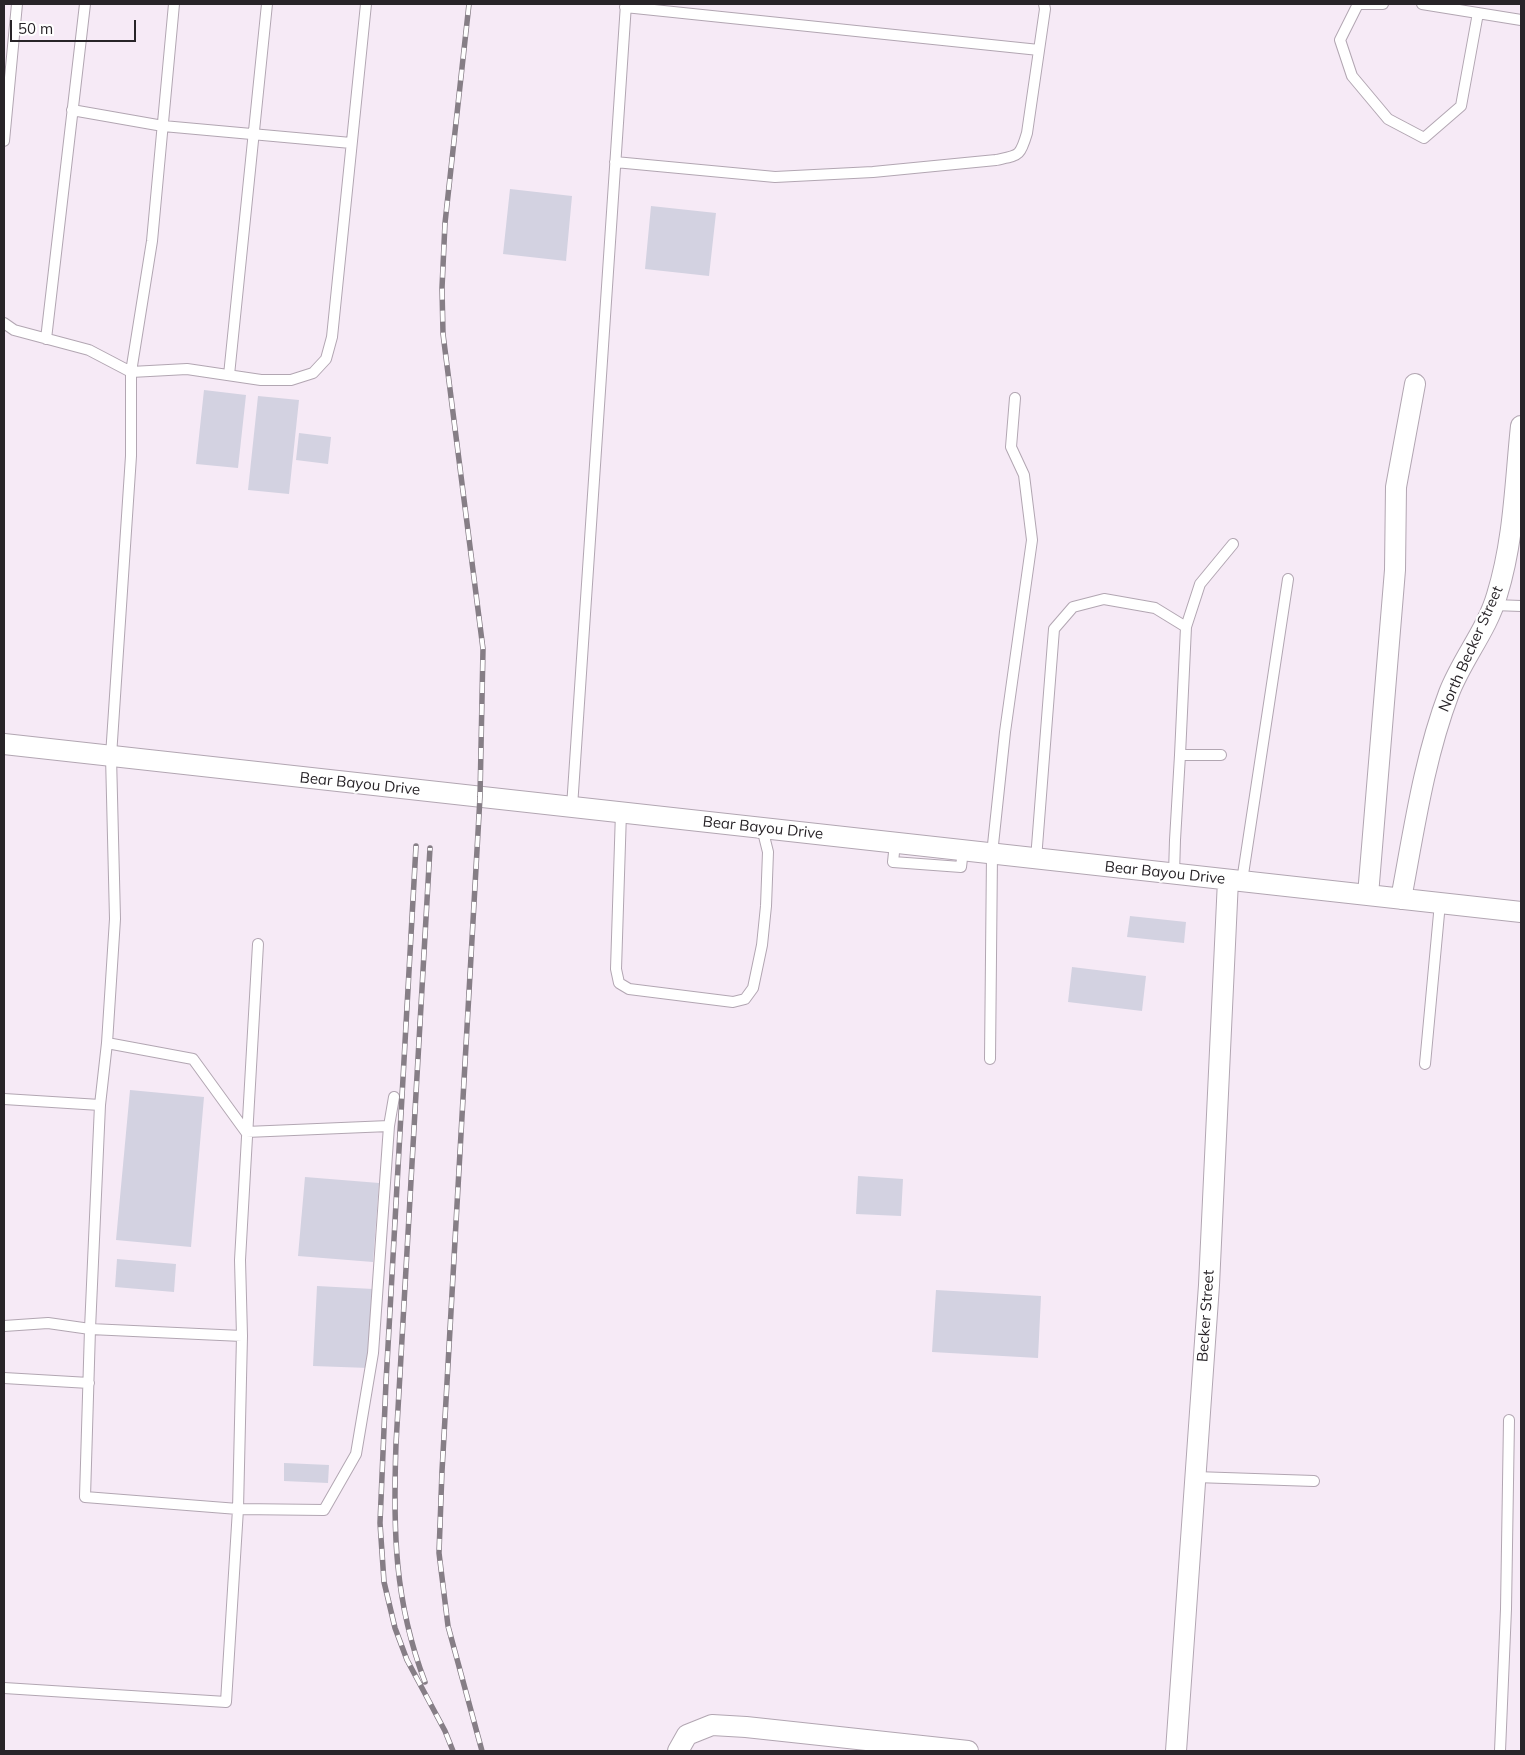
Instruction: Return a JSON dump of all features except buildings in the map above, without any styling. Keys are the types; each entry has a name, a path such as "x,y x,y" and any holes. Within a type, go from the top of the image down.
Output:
{"street":[{"path":"1368,895 1395,570 1396,487 1415,384"},
{"name":"North Becker Street","path":"1401,899 1427,761 1449,692 1494,604 1509,548 1516,497 1521,426"},
{"name":"Bear Bayou Drive","path":"4,744 1521,912"},
{"name":"Becker Street","path":"1176,1751 1235,881"},
{"path":"682,1743 712,1725 738,1726 968,1751"}],"lane":[{"path":"4,142 17,4"},
{"path":"46,339 84,4"},
{"path":"174,4 152,241 131,372 131,456 111,756 115,918 107,1043 100,1105 85,1497 238,1509 324,1510 356,1454 373,1353 389,1126 394,1097"},
{"path":"230,376 267,4"},
{"path":"4,323 14,330 88,350 131,372 187,369 261,380 291,380 313,373 326,359 332,337 366,4"},
{"path":"615,162 775,177 892,170 996,160 1016,156 1022,149 1027,133 1045,9 1044,4"},
{"path":"1383,4 1358,4 1340,40 1352,76 1370,98 1388,119 1424,138 1461,106 1478,13"},
{"path":"1422,4 1521,20"},
{"path":"572,807 626,5 1039,50"},
{"path":"72,110 163,126 351,143"},
{"path":"990,1059 992,854 1005,732 1032,540 1024,474 1011,447 1015,398"},
{"path":"1174,874 1186,627 1200,584 1233,544"},
{"path":"1235,881 1288,579"},
{"path":"1036,859 1054,628 1073,607 1104,599 1155,608 1186,627"},
{"path":"1494,604 1521,606"},
{"path":"1180,755 1221,755"},
{"path":"621,812 616,969 619,983 630,989 733,1002 745,999 753,988 762,945 768,852 762,828"},
{"path":"1425,1064 1440,903"},
{"path":"4,1688 226,1702 238,1509 242,1336 240,1260 258,944"},
{"path":"107,1043 193,1059 246,1132"},
{"path":"4,1099 100,1105"},
{"path":"246,1132 389,1126"},
{"path":"4,1326 48,1323 90,1329 242,1336"},
{"path":"4,1378 88,1383"},
{"path":"1500,1751 1506,1609 1509,1420"},
{"path":"1195,1477 1314,1481"}],"railway":[{"path":"469,4 445,223 442,288 443,334 483,649 480,797 439,1553 448,1626 482,1751"},
{"path":"416,846 380,1523 384,1582 395,1628 407,1660 445,1731 453,1751"},
{"path":"425,1682 407,1623 401,1594 395,1506 396,1444 430,848"}]}
